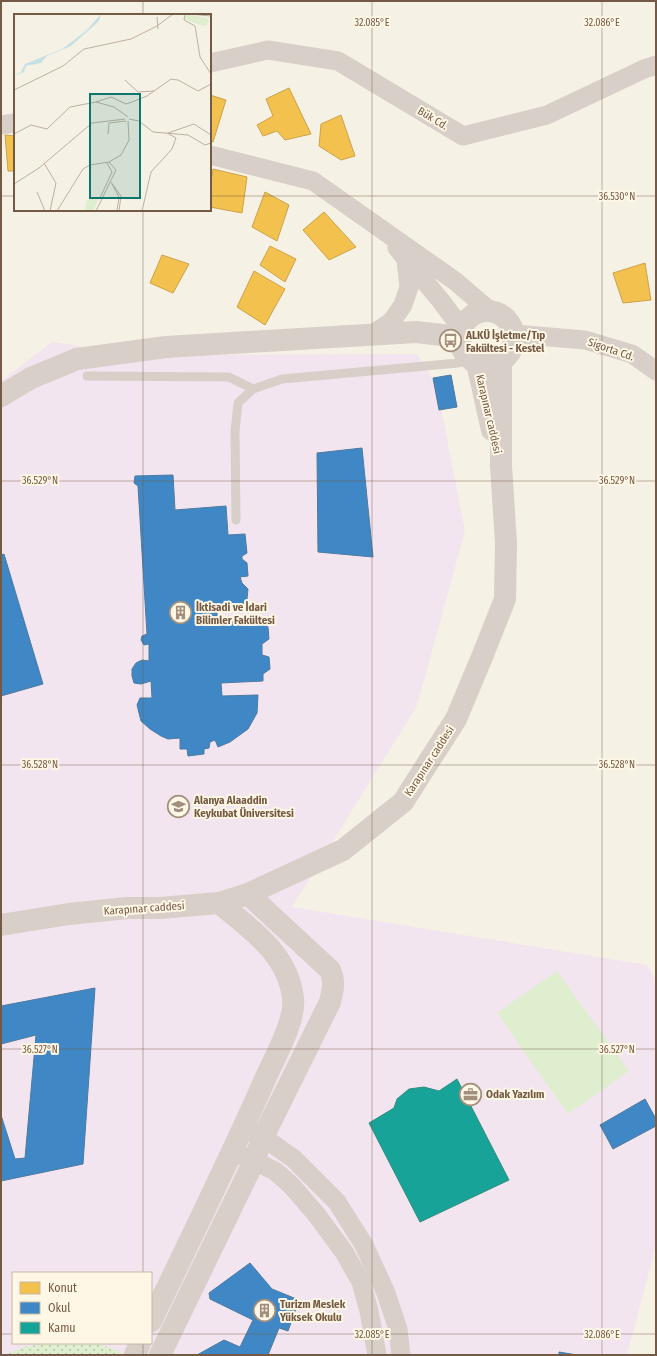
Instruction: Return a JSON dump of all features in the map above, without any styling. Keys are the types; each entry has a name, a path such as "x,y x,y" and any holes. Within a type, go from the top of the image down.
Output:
{"street":[{"name":"Bük Cd.","path":"211,63 268,50 338,61 463,136 547,115 644,69 656,65"},
{"path":"1,125 14,123"},
{"path":"211,155 313,181 455,281 490,311"},
{"path":"379,228 441,301 466,347"},
{"path":"373,334 391,322 403,304 409,287 406,260"},
{"path":"1,396 31,378 77,359 166,347 416,332 431,333 466,347 489,364 501,361 512,350 514,334 506,318 498,313 490,311 481,312 473,315 466,321 466,347"},
{"name":"Sigorta Cd.","path":"514,334 585,340 632,354 656,371"},
{"name":"Karapınar caddesi","path":"466,347 501,466"},
{"name":"Karapınar caddesi","path":"1,925 69,914 127,908 160,908 219,903 248,894 343,850 403,802 456,719 505,599 506,543 501,466 501,361"},
{"path":"160,1355 254,1161 263,1137 330,1002 333,992 333,978 330,970 248,894"},
{"path":"152,1319 244,1128 290,1021 294,999 288,980 277,956 260,936 219,903"},
{"path":"244,1128 263,1137 294,1159 337,1202 364,1246 386,1293 398,1329 401,1355"},
{"path":"232,1151 275,1171 291,1185 316,1214 344,1252 360,1282 369,1312 377,1355"},
{"path":"134,1355 140,1344"}],"lane":[{"path":"236,520 234,430 238,403 253,389 282,379 458,362 466,347"},
{"path":"87,376 229,377 253,389"}],"shaded area":[{"name":"Alanya Alaaddin Keykubat Üniversitesi","path":"52,342 140,355 417,354 437,387 465,531 417,706 292,907 647,965 656,980 656,1246 627,1355 1,1355 1,381"}],"green space":[{"path":"557,971 629,1071 568,1114 497,1013"},
{"path":"42,1344 100,1344 121,1352 120,1355 4,1355 24,1347"}],"building: Konut":[{"path":"289,88 311,134 285,140 277,131 263,136 257,125 273,116 266,99"},
{"path":"211,95 226,100 213,142 211,141"},
{"path":"341,115 355,156 341,160 319,146 321,124"},
{"path":"5,135 14,136 14,171 8,171"},
{"path":"213,169 247,177 242,213 211,207 211,182"},
{"path":"265,192 289,205 277,241 252,227"},
{"path":"324,212 356,247 329,260 303,230"},
{"path":"270,246 296,259 285,282 260,265"},
{"path":"162,255 189,264 173,293 150,283"},
{"path":"645,263 651,300 623,303 613,273"},
{"path":"254,271 285,289 265,325 237,307"}],"building: Okul":[{"path":"451,375 457,407 439,410 433,378"},
{"path":"362,448 373,557 318,552 317,453"},
{"name":"İktisadi ve İdari Bilimler Fakültesi","path":"173,475 175,510 226,506 228,535 245,534 247,553 242,556 242,559 247,563 248,576 240,577 242,583 248,589 247,599 242,605 217,606 217,621 257,619 268,627 269,639 262,644 262,655 269,657 270,669 263,674 263,681 221,683 222,696 258,695 257,713 248,729 230,742 218,747 215,740 210,742 209,748 204,749 204,754 188,756 187,749 180,749 180,738 168,739 161,736 141,721 137,705 140,698 152,698 151,681 141,684 134,683 132,676 132,669 136,663 142,660 149,661 149,644 144,645 141,640 142,636 147,634 138,486 134,483 135,476"},
{"path":"4,554 43,684 1,696 1,555"},
{"path":"95,988 83,1164 1,1181 1,1115 15,1159 25,1158 36,1035 1,1044 1,1006"},
{"path":"645,1099 656,1119 656,1126 613,1149 600,1125"},
{"name":"Turizm Meslek Yüksek Okulu","path":"250,1263 272,1289 299,1300 288,1331 279,1328 268,1355 197,1355 224,1340 240,1347 253,1320 210,1299 209,1293"},
{"path":"559,1352 577,1355 559,1355"}],"building: Kamu":[{"path":"457,1079 509,1180 420,1222 369,1123 394,1108 397,1099 409,1089 424,1087 439,1091"}],"place":[{"name":"ALKÜ İşletme/Tıp Fakültesi - Kestel","path":"450,341"},
{"name":"İktisadi ve İdari Bilimler Fakültesi","path":"181,613"},
{"name":"Alanya Alaaddin Keykubat Üniversitesi","path":"178,806"},
{"name":"Odak Yazılım","path":"470,1094"},
{"name":"Turizm Meslek Yüksek Okulu","path":"264,1310"}]}
